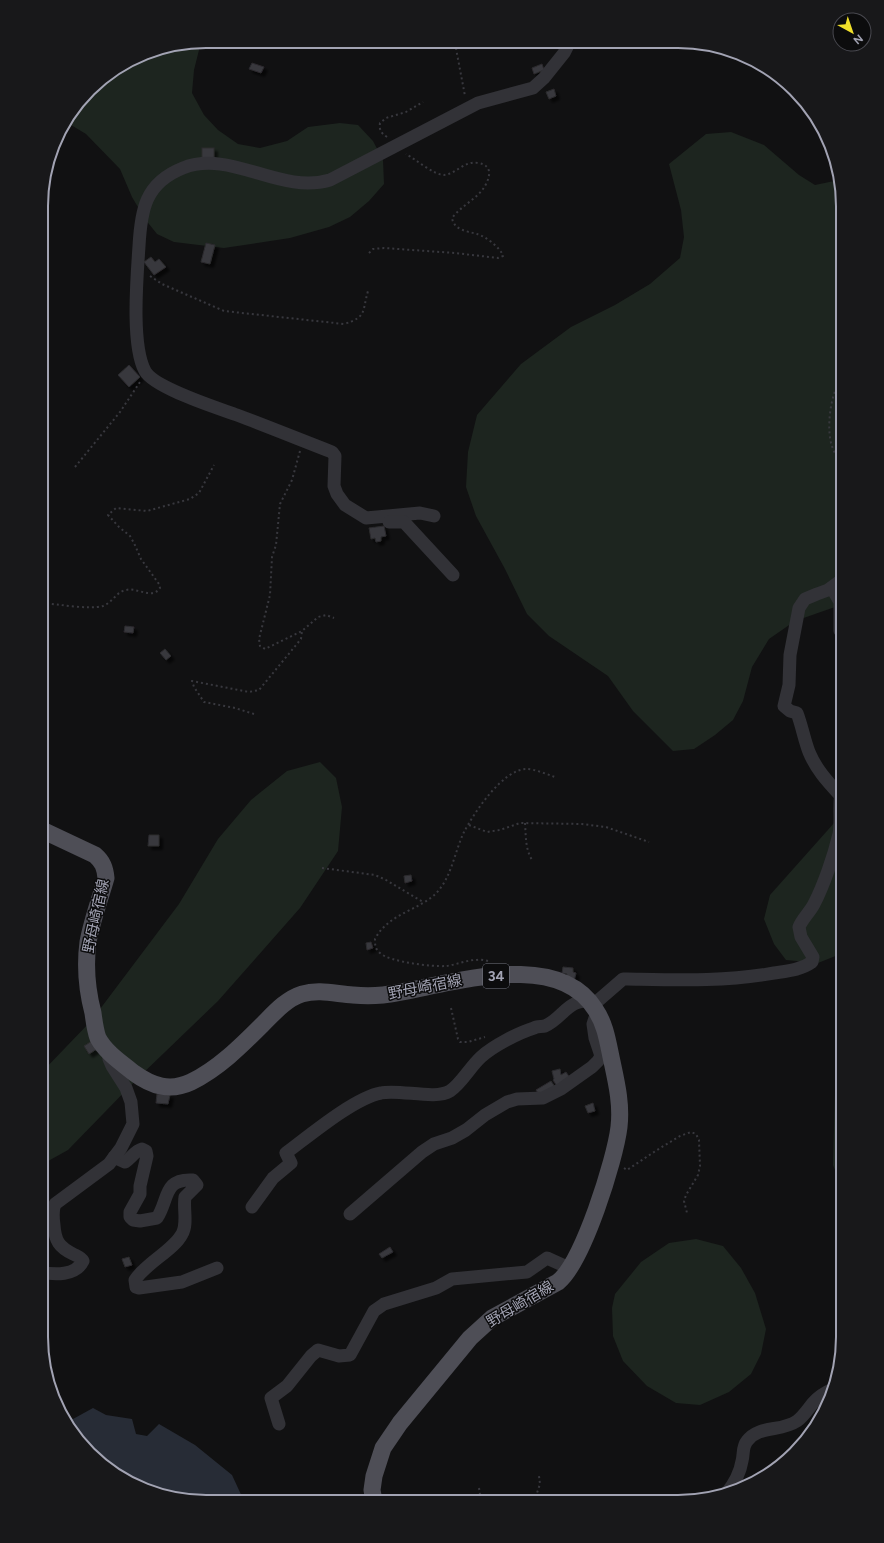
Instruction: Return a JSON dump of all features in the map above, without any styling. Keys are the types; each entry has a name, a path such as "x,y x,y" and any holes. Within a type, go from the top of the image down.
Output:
{"main road":[{"name":"野母崎宿線","path":"48,833 95,855 105,868 106,878 88,942 86,972 91,1006 98,1037 115,1058 148,1082 159,1087 173,1088 190,1083 215,1067 256,1031 281,1006 304,993 331,992 361,996 384,995 465,979 515,974 549,978 564,983 575,988 593,1006 605,1031 619,1092 620,1110 616,1147 590,1226 564,1277 558,1282 492,1318 470,1338 400,1423 383,1448 374,1476 373,1495"}],"street":[{"path":"453,575 404,522 374,521 366,518 345,505 337,494 334,486 335,456 332,452 194,400 162,384 146,373 139,349 136,320 137,268 140,227 146,199 156,185 168,175 192,165 221,164 254,171 293,183 317,184 336,178 392,142 478,104 533,88 544,78 566,48"},
{"path":"366,518 420,513 434,516"},
{"path":"836,585 828,590 805,599 799,608 790,654 789,685 784,706 790,711 797,713 809,752 823,778 836,787"},
{"path":"832,588 836,595"},
{"path":"252,1208 273,1178 291,1163 286,1153 346,1110 364,1099 379,1093 390,1091 419,1094 444,1094 456,1085 468,1070 490,1049 536,1027 545,1026 574,1004 593,1006 623,980 675,981 747,978 801,968 812,962 813,957 801,937 799,927 814,905 824,881 836,843"},
{"path":"350,1214 428,1148 466,1130 485,1115 507,1102 517,1099 543,1098 561,1089 592,1067 601,1056 595,1038 593,1006"},
{"path":"48,1273 68,1273 82,1264 83,1261 59,1243 55,1237 52,1210 55,1204 98,1174 109,1164 128,1135 133,1124 131,1102 126,1088 112,1066 108,1051"},
{"path":"114,1157 125,1162 137,1151 142,1149 146,1151 147,1156 140,1186 140,1194 130,1212 130,1217 132,1220 140,1221 156,1218 161,1212 168,1193 174,1183 183,1180 193,1180 197,1186 185,1197 182,1234 174,1244 140,1273 135,1280 136,1287 139,1288 182,1282 217,1268"},
{"path":"279,1424 271,1398 287,1386 311,1356 318,1350 339,1356 350,1355 374,1311 384,1304 436,1288 452,1279 527,1272 547,1258 569,1268"},
{"path":"733,1485 743,1460 743,1447 752,1435 758,1431 784,1428 798,1421 814,1402 826,1394"}],"path":[{"path":"456,48 465,98 469,109"},
{"path":"369,253 373,249 384,248 455,253 498,258 503,256 502,252 497,247 478,234 469,233 458,228 453,223 452,218 457,211 482,190 490,178 489,170 479,163 471,163 449,174 438,174 392,142 382,133 379,127 380,123 386,118 406,112 422,102"},
{"path":"137,268 162,284 224,311 336,324 344,324 358,320 364,311 368,291"},
{"path":"75,467 120,412 146,373"},
{"path":"836,389 829,416 832,446 836,453"},
{"path":"302,441 292,480 280,504 276,545 272,557 270,595 259,638 260,646 264,649 302,631 318,617 326,615 334,618"},
{"path":"48,604 89,607 104,606 118,594 126,590 136,590 152,594 158,592 160,588 159,584 141,560 130,536 108,515 116,508 147,511 190,499 200,493 214,465"},
{"path":"254,714 235,708 204,702 194,687 192,681 249,692 258,690 301,639 302,631"},
{"path":"494,961 476,960 436,967 406,962 386,957 380,953 375,945 375,939 378,934 392,921 438,892 447,880 454,858 469,825 479,808 502,781 515,771 526,769 555,777"},
{"path":"469,825 487,832 525,823 582,824 606,827 649,842"},
{"path":"525,823 527,852 532,860"},
{"path":"322,868 375,875 422,902"},
{"path":"451,1008 460,1042 468,1042 489,1036"},
{"path":"616,1147 621,1165 627,1170 680,1136 691,1132 696,1134 698,1140 700,1166 698,1175 684,1201 687,1213"},
{"path":"536,1495 540,1484 539,1476"},
{"path":"478,1488 480,1495"}],"shaded area":[{"path":"200,48 194,70 192,93 204,115 218,130 238,144 260,148 287,141 308,127 340,123 358,125 373,141 383,160 384,184 369,201 350,217 329,227 290,238 224,248 174,242 157,234 145,219 132,197 120,169 86,134 71,125 87,102 102,87 127,69 155,56 185,49"},
{"path":"731,132 764,145 799,175 815,185 834,181 836,195 836,607 795,621 769,639 752,667 743,701 733,720 715,735 694,749 673,751 633,711 608,676 549,636 527,614 505,569 476,516 466,487 468,452 477,415 521,364 571,327 615,305 650,284 680,258 684,237 681,210 669,164 706,134"},
{"path":"320,762 336,778 342,807 338,851 300,908 218,1001 138,1078 68,1150 48,1161 48,1066 91,1021 179,904 218,839 251,800 287,771"},
{"path":"836,821 836,956 818,963 786,960 774,944 764,919 770,895"},
{"path":"836,1053 836,1172 833,1165"},
{"path":"696,1239 723,1246 741,1268 755,1293 766,1329 761,1354 751,1374 729,1392 700,1405 676,1403 647,1386 623,1361 613,1336 612,1308 615,1294 641,1262 669,1243"},
{"path":"93,1408 106,1415 132,1419 136,1434 147,1436 159,1424 195,1445 232,1475 241,1495 185,1494 155,1487 136,1479 118,1468 94,1449 70,1418 73,1419"}],"building":[{"path":"252,63 264,67 261,73 249,69"},
{"path":"542,64 544,70 534,74 532,68"},
{"path":"554,89 556,96 549,99 546,92"},
{"path":"202,148 214,148 214,158 202,158"},
{"path":"206,243 215,245 210,264 201,262"},
{"path":"151,257 155,262 159,259 166,267 154,275 144,262"},
{"path":"129,365 140,377 129,387 118,375"},
{"path":"384,526 386,536 381,537 381,541 376,542 375,538 371,539 369,528"},
{"path":"125,626 134,627 133,633 124,632"},
{"path":"165,649 171,656 166,660 160,653"},
{"path":"149,835 159,835 159,846 148,846"},
{"path":"411,875 412,881 405,883 404,876"},
{"path":"371,942 373,948 367,950 366,943"},
{"path":"563,967 573,968 573,972 576,973 574,981 566,979 567,974 562,973"},
{"path":"92,1041 97,1049 89,1054 84,1046"},
{"path":"560,1069 561,1075 566,1072 570,1078 557,1086 553,1080 552,1071"},
{"path":"551,1081 555,1087 540,1096 536,1090"},
{"path":"157,1094 170,1095 168,1104 156,1103"},
{"path":"593,1103 595,1111 588,1113 585,1106"},
{"path":"390,1247 393,1252 382,1258 379,1254"},
{"path":"129,1257 132,1265 125,1267 122,1259"}]}
